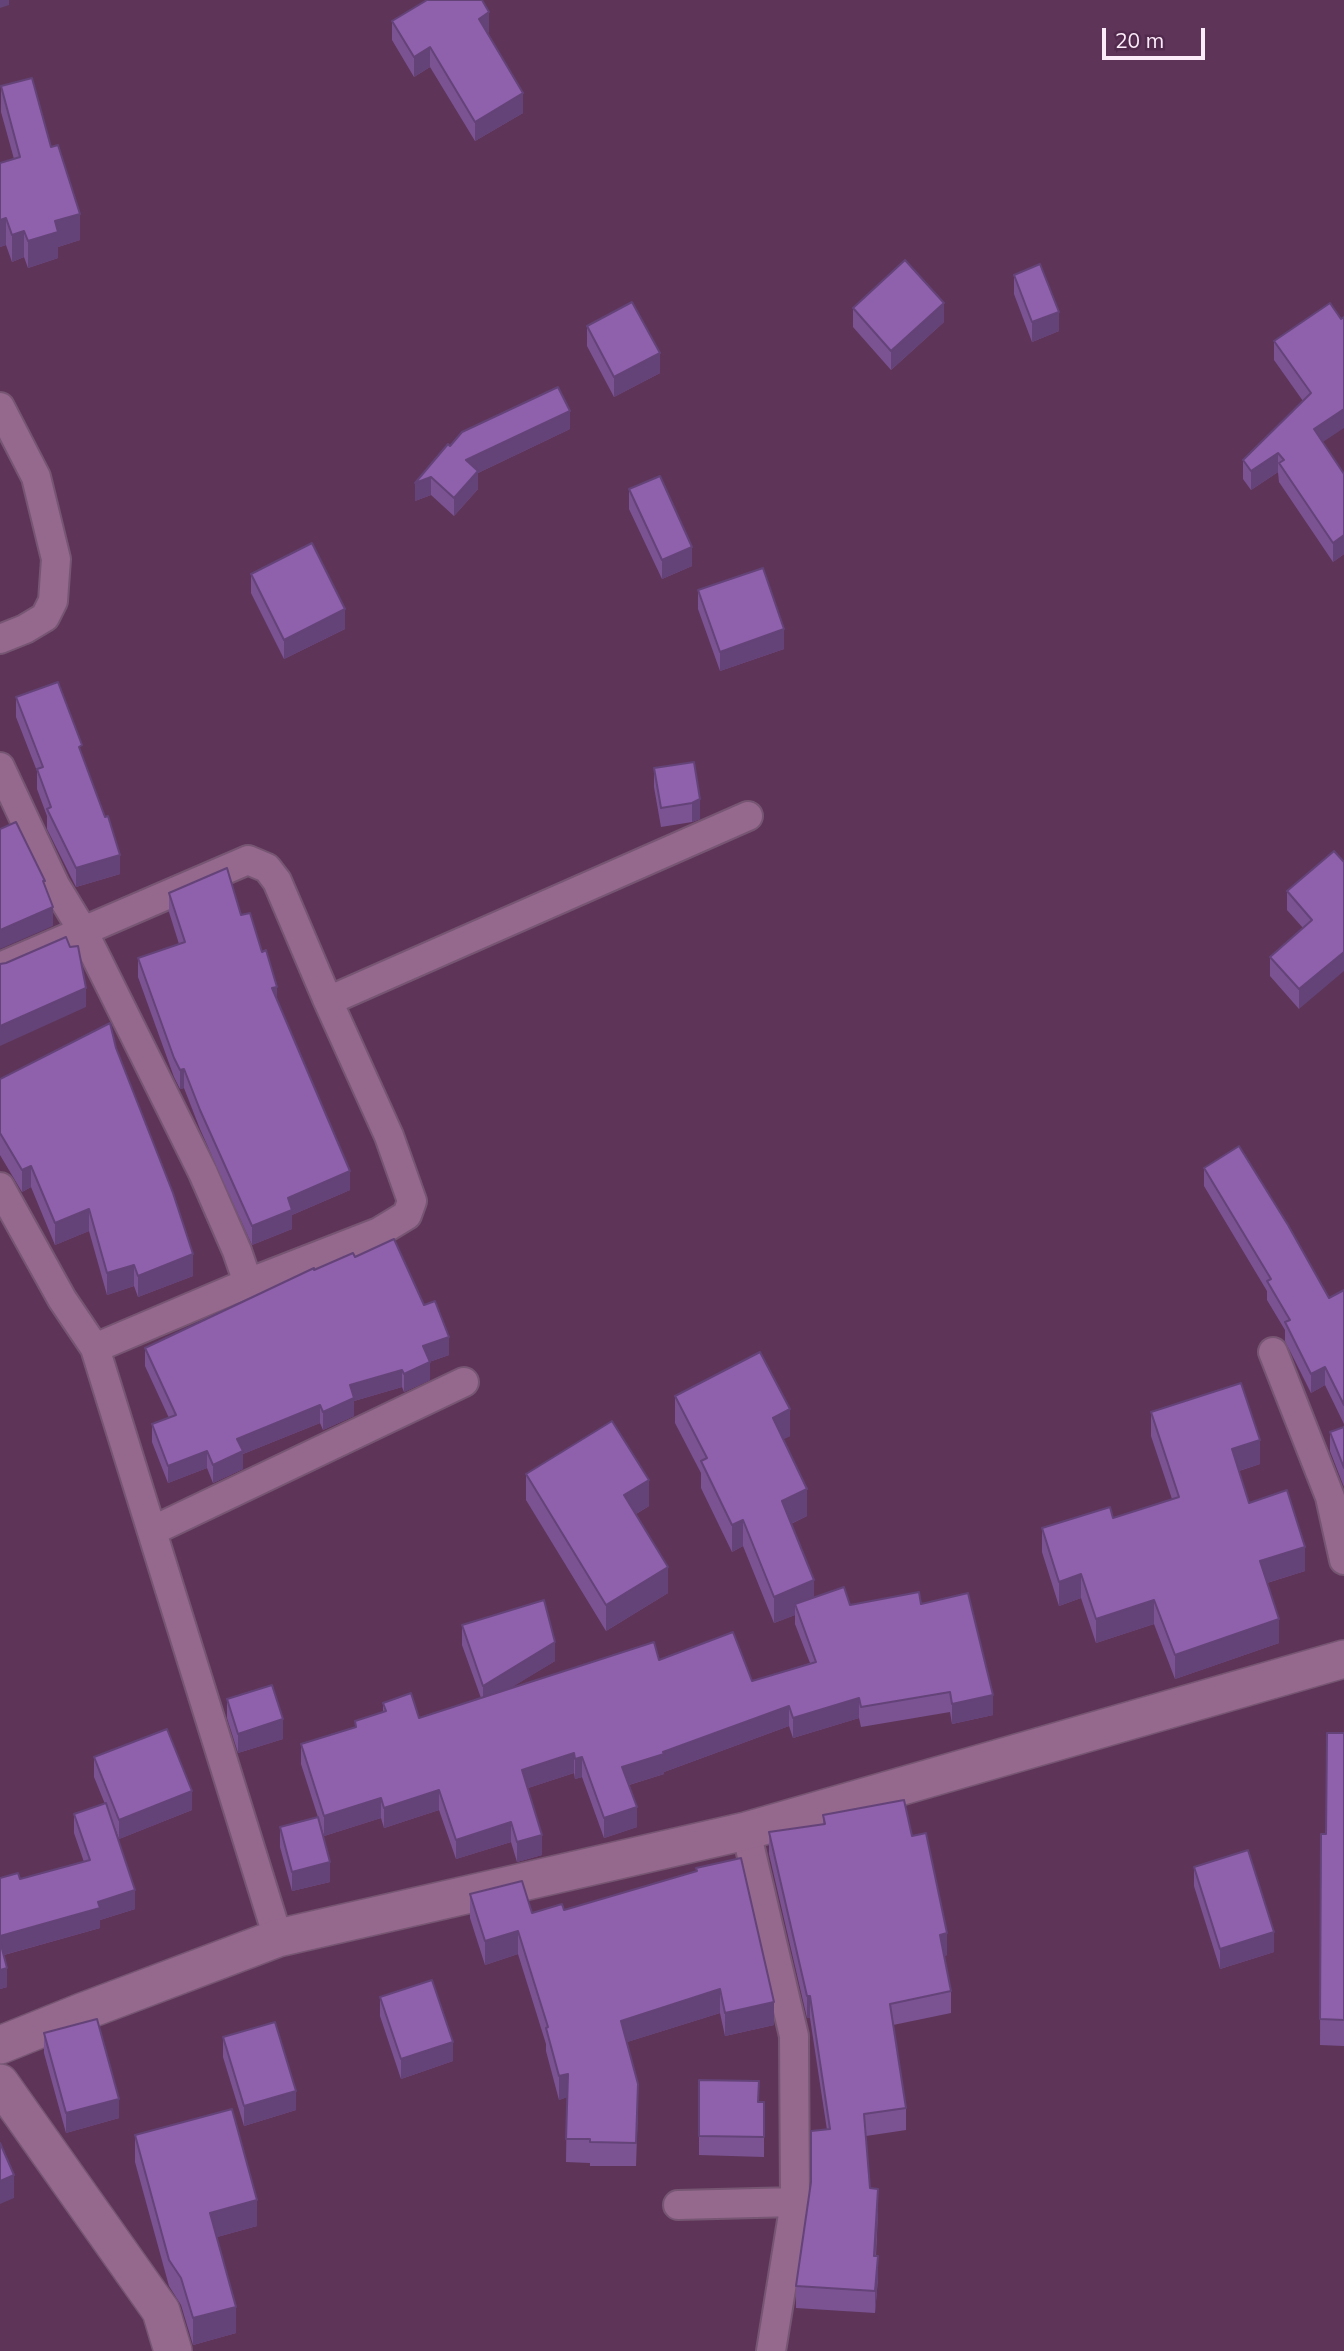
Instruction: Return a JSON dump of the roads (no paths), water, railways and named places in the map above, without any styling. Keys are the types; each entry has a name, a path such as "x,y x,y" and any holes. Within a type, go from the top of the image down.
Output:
{"street":[{"path":"0,407 36,477 57,559 53,601 45,617 0,639"},
{"path":"0,767 55,885 83,932 203,1173 248,1283"},
{"path":"328,1001 748,816"},
{"path":"0,967 248,860 267,868 277,881 389,1136 412,1201 407,1215 379,1232 248,1283 95,1348"},
{"path":"0,1187 62,1299 95,1348 278,1938"},
{"path":"1273,1352 1330,1497 1344,1560"},
{"path":"152,1531 464,1382"},
{"path":"0,2045 82,2011 278,1938 746,1831 1344,1659"},
{"path":"746,1831 793,2036 795,2202 771,2351"},
{"path":"0,2083 161,2311 173,2351"},
{"path":"678,2205 795,2202"}]}
